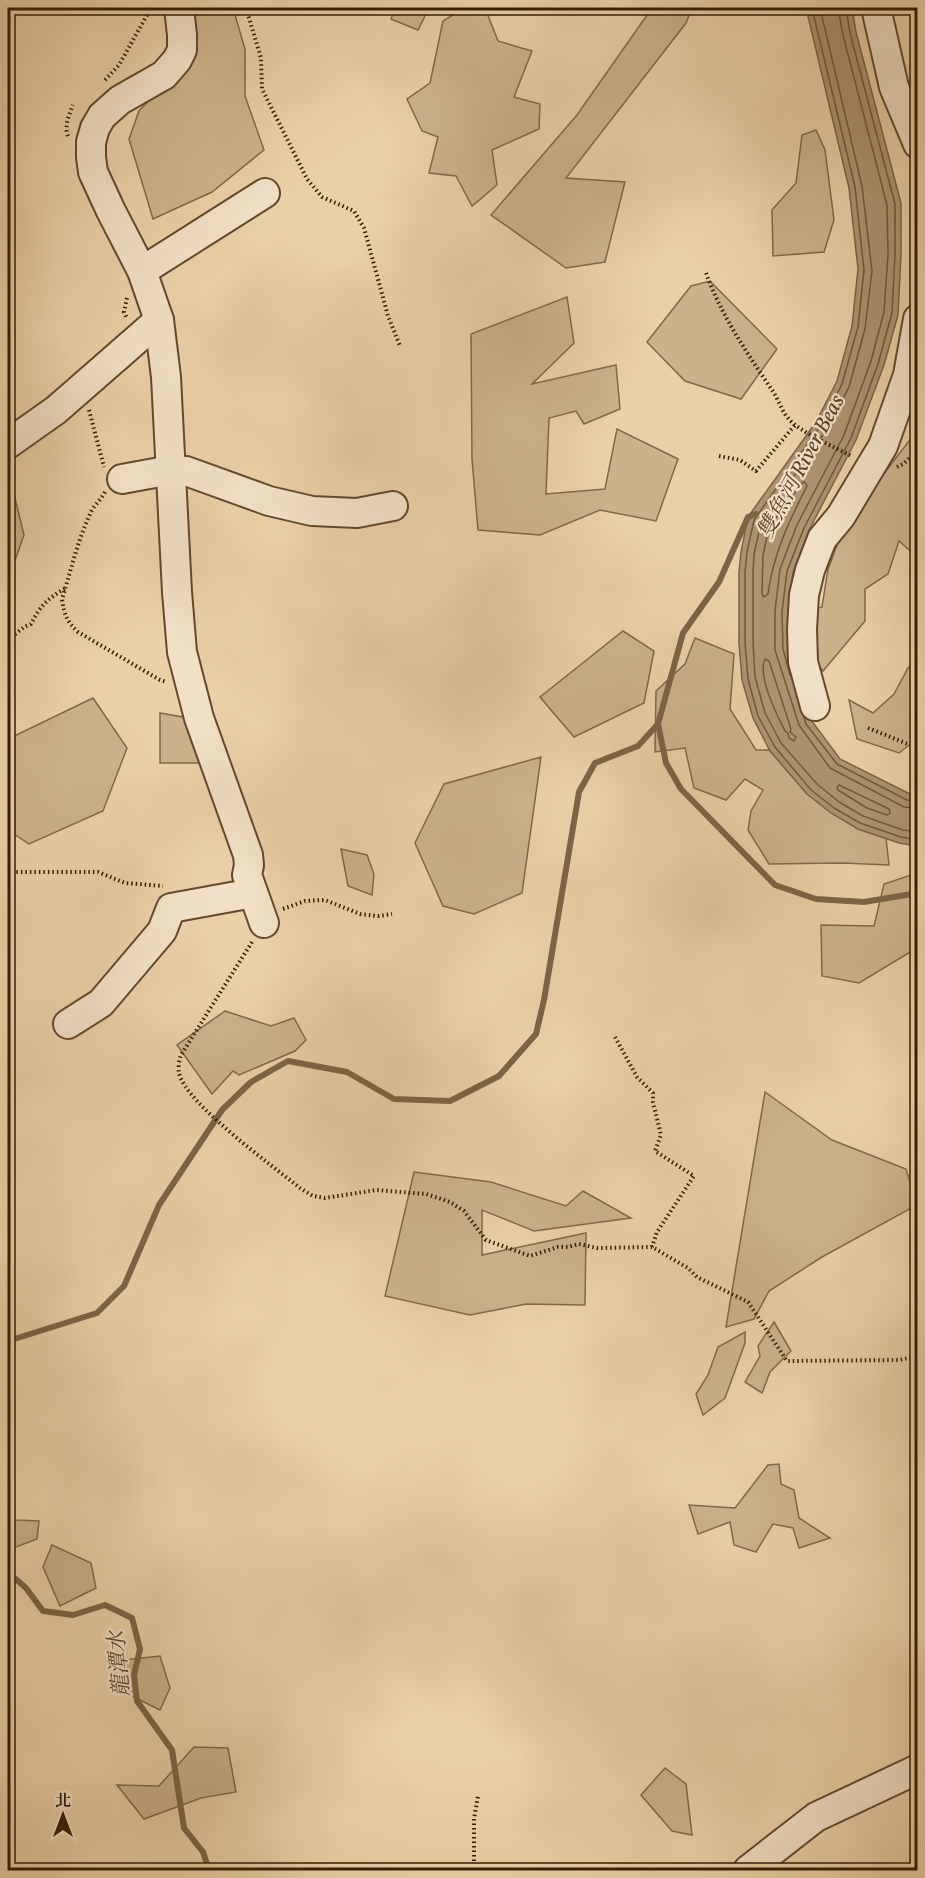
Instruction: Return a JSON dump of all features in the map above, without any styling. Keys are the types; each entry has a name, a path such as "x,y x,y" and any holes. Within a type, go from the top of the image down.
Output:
{"street":[{"path":"178,8 182,50 177,60 165,75 120,100 102,116 90,142 93,172 142,271 159,320 166,377 182,652 199,718 248,855 247,875 264,923"},
{"path":"876,8 894,87 918,144"},
{"path":"142,271 264,193"},
{"path":"815,706 803,662 804,595 822,539 842,516 883,446 908,375 918,319"},
{"path":"8,444 56,410 159,320"},
{"path":"112,481 171,470 186,471 269,501 312,511 357,513 393,506"},
{"path":"68,1024 101,1003 162,932 171,908 253,893"},
{"path":"748,1870 816,1817 918,1769"}],"path":[{"path":"99,88 119,65 151,8"},
{"path":"246,8 261,58 262,89 308,179 322,197 354,211 364,228 388,316 400,346"},
{"path":"706,273 714,296 774,392 786,418 871,467"},
{"path":"83,386 112,481 102,499 93,509 84,530 62,599 63,610 68,622 78,632 159,680 173,683"},
{"path":"719,456 740,460 756,471 795,425"},
{"path":"8,640 31,624 36,613 48,598 66,588"},
{"path":"867,728 918,748"},
{"path":"8,875 15,872 98,872 125,883 169,886"},
{"path":"392,914 378,916 360,914 325,900 304,901 285,908 264,923 179,1060 179,1074 203,1108 300,1188 313,1196 325,1198 376,1190 426,1194 450,1202 464,1211 486,1239 530,1256 558,1247 579,1244 597,1248 652,1247 688,1268 697,1277 748,1302 787,1361 899,1360 918,1356"},
{"path":"615,1037 637,1077 653,1093 661,1135 655,1151 694,1176 657,1232 652,1247"},
{"path":"474,1870 474,1819 478,1796"}],"shaded area":[{"path":"192,8 233,8 245,49 245,96 264,150 212,192 153,219 129,139 139,111 193,54"},
{"path":"395,8 429,8 418,30 391,19"},
{"path":"464,8 485,8 498,41 532,51 514,97 540,104 539,129 492,150 497,185 472,206 456,176 429,173 438,137 422,131 407,99 430,83 443,21"},
{"path":"652,8 692,8 686,23 566,178 625,182 605,262 566,268 491,215 577,115"},
{"path":"816,130 825,150 834,220 824,252 773,256 772,210 796,183 802,135"},
{"path":"710,281 777,349 741,399 685,381 647,342 691,286"},
{"path":"567,297 574,343 532,384 616,365 620,409 584,424 576,411 549,418 546,494 605,489 617,429 678,459 656,521 600,510 540,535 478,530 472,459 471,334"},
{"path":"917,435 917,557 899,541 888,574 865,589 865,621 823,671 795,636 796,614 822,607 828,569 839,540 872,489 909,441"},
{"path":"8,469 24,535 8,580"},
{"path":"623,631 654,651 644,703 574,737 540,697"},
{"path":"695,638 734,654 730,709 756,750 770,750 807,794 858,829 886,838 889,865 769,864 748,830 751,811 763,790 745,779 726,800 694,788 685,748 655,752 656,691 685,664"},
{"path":"917,660 917,739 899,753 857,739 849,700 873,713 894,694 908,668"},
{"path":"93,698 127,748 103,811 29,844 8,830 8,739"},
{"path":"160,713 194,719 200,763 160,763"},
{"path":"541,757 522,893 474,914 443,906 415,843 444,784"},
{"path":"341,849 367,855 374,874 372,895 348,886"},
{"path":"917,873 917,948 859,983 822,976 821,925 874,926 884,884"},
{"path":"225,1011 271,1026 294,1018 306,1040 295,1051 239,1075 233,1071 212,1094 177,1045"},
{"path":"765,1092 832,1140 906,1169 917,1205 822,1257 769,1291 754,1319 726,1327"},
{"path":"414,1172 491,1182 566,1206 583,1191 631,1218 534,1231 482,1210 482,1255 586,1233 585,1305 526,1304 470,1315 385,1296"},
{"path":"774,1322 791,1351 770,1372 762,1393 745,1382 760,1356 758,1346"},
{"path":"745,1332 745,1343 725,1398 703,1415 696,1394 708,1375 718,1347"},
{"path":"779,1464 781,1484 794,1490 799,1518 830,1538 799,1548 793,1528 773,1524 756,1552 734,1545 730,1522 698,1534 689,1505 735,1508 768,1465"},
{"path":"8,1513 16,1520 39,1521 37,1539 8,1550"},
{"path":"52,1545 91,1563 96,1588 60,1606 43,1567"},
{"path":"160,1656 170,1688 160,1710 118,1689 124,1660"},
{"path":"194,1747 228,1748 236,1792 201,1798 144,1819 117,1785 159,1786"},
{"path":"665,1768 686,1784 692,1835 672,1831 641,1795"}],"water":[{"name":"雙魚河 River Beas","path":"806,8 852,8 856,32 901,203 901,254 898,315 884,365 856,440 809,530 793,573 788,612 789,649 811,720 840,759 910,794 917,795 917,846 899,843 858,829 831,813 807,794 770,751 753,718 742,680 739,643 739,572 748,517 816,422 837,381 852,326 858,269 849,188"}],"waterway":[{"name":"雙魚河 River Beas","path":"8,1341 97,1313 124,1286 159,1205 222,1110 251,1082 288,1061 347,1072 394,1099 450,1101 499,1076 536,1034 544,1000 579,792 595,763 638,746 658,724 683,633 719,582 748,517 756,514"},
{"path":"658,724 666,763 681,789 775,885 816,899 864,902 918,893"},
{"name":"龍潭水","path":"8,1574 26,1588 43,1611 73,1615 105,1605 132,1618 140,1649 134,1675 137,1701 172,1750 184,1828 203,1852 209,1870"}]}
